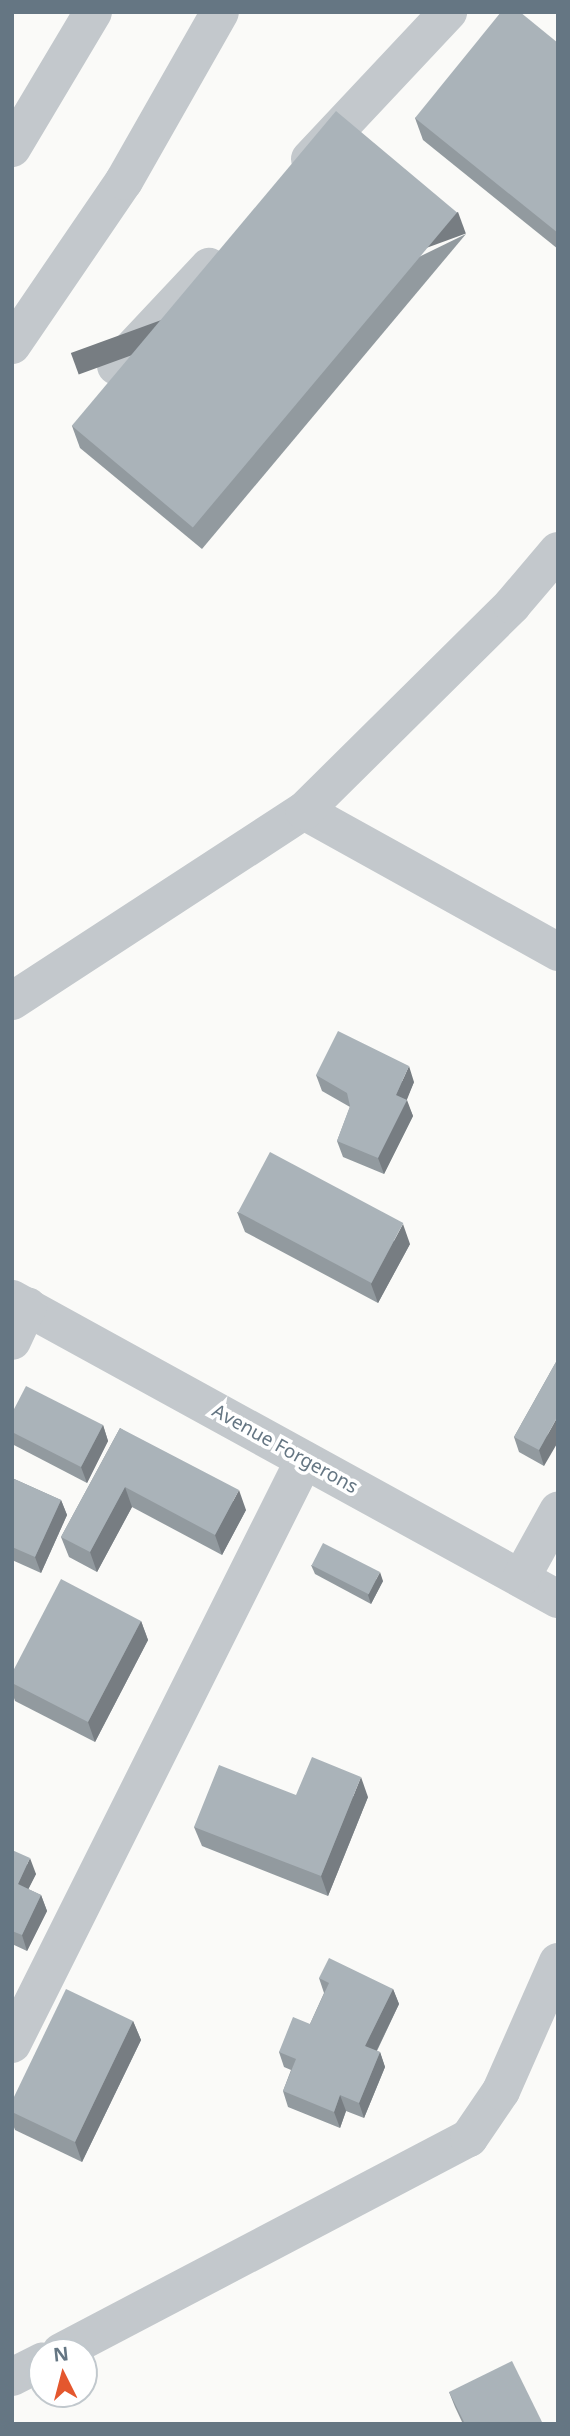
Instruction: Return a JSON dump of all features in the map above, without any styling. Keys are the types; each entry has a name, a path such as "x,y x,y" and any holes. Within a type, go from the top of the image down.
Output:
{"street":[{"path":"12,148 93,12"},
{"path":"12,345 124,181 220,12"},
{"path":"287,184 448,12"},
{"path":"116,366 239,235"},
{"path":"12,1001 304,811 512,605 558,551"},
{"path":"304,811 558,952"},
{"name":"Avenue Forgerons","path":"18,1315 304,1461 558,1599"},
{"path":"12,2044 304,1461"},
{"path":"521,1578 558,1511"},
{"path":"88,2338 469,2138 501,2091 558,1962"},
{"path":"12,2377 28,2369"}],"building":[{"path":"501,12 520,12 558,43 558,233 415,118"},
{"path":"336,111 457,213 193,527 72,426"},
{"path":"338,1031 409,1066 396,1095 407,1100 378,1158 337,1141 350,1106 347,1093 316,1075"},
{"path":"270,1152 403,1223 371,1283 238,1212"},
{"path":"556,1362 558,1416 539,1450 514,1437"},
{"path":"26,1386 103,1425 81,1467 12,1432 12,1413"},
{"path":"120,1428 239,1490 215,1535 125,1487 90,1552 61,1537"},
{"path":"12,1478 61,1500 35,1557 12,1547"},
{"path":"323,1543 380,1572 369,1594 312,1565"},
{"path":"61,1579 141,1621 88,1722 12,1683 12,1673"},
{"path":"312,1757 361,1777 321,1876 194,1827 219,1765 296,1795"},
{"path":"12,1850 30,1858 18,1884 41,1895 22,1935 12,1931"},
{"path":"329,1958 393,1989 365,2046 380,2052 359,2103 340,2095 334,2112 283,2091 296,2059 279,2052 293,2017 310,2024 329,1983 319,1978"},
{"path":"66,1989 133,2021 75,2142 12,2112 12,2101"},
{"path":"512,2361 543,2424 465,2424 449,2392"}]}
